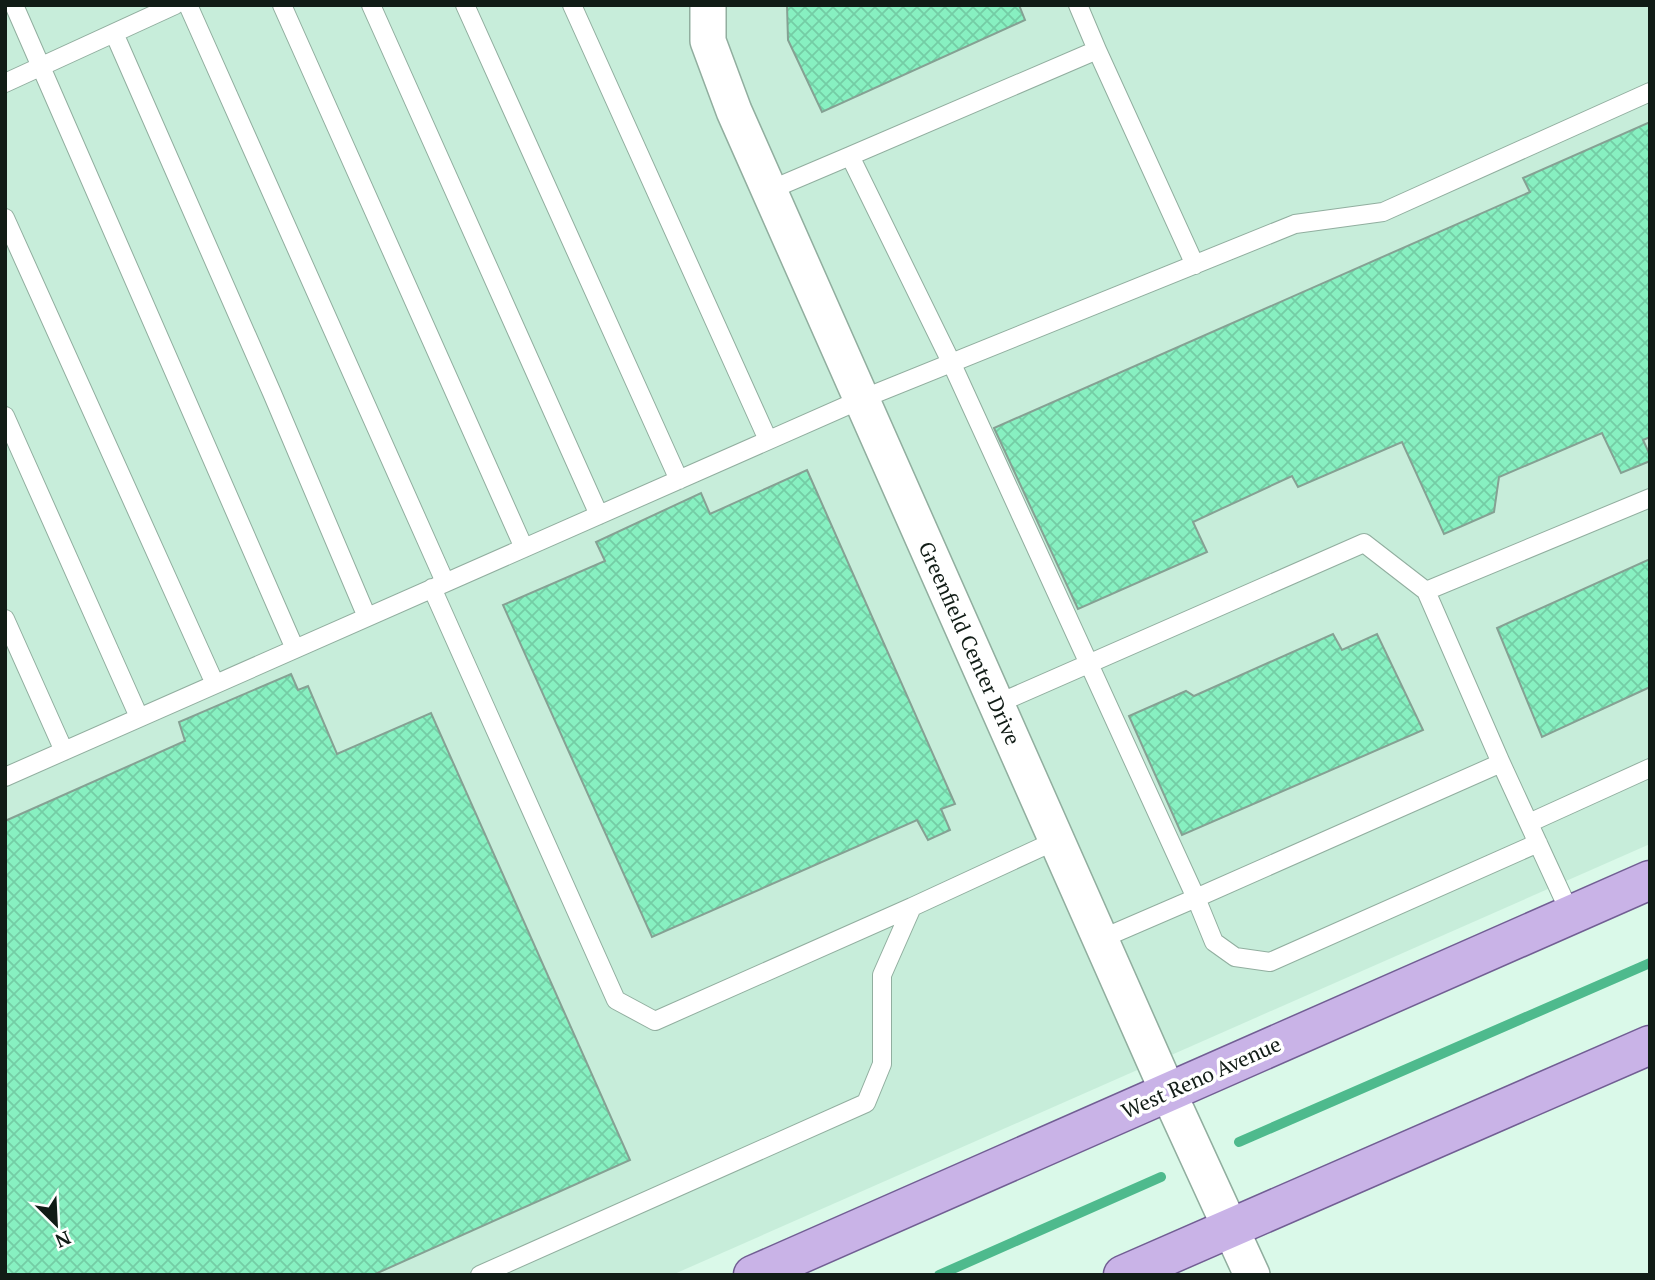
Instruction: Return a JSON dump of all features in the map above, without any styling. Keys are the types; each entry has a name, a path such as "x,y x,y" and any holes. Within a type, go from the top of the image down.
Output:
{"main road":[{"name":"West Reno Avenue","path":"753,1275 1650,880"},
{"path":"1123,1275 1650,1045"}],"street":[{"name":"Greenfield Center Drive","path":"708,5 708,41 734,111 1168,1092 1252,1275"}],"lane":[{"path":"13,5 295,649"},
{"path":"5,82 174,5"},
{"path":"188,5 616,1000 655,1021 1058,840"},
{"path":"282,5 524,548"},
{"path":"371,5 598,515"},
{"path":"465,5 679,480"},
{"path":"572,5 768,440"},
{"path":"1078,5 1195,265"},
{"path":"114,33 367,617"},
{"path":"770,190 1097,50"},
{"path":"5,777 862,399 1295,224 1383,212 1650,92"},
{"path":"850,156 951,362 1214,942 1235,957 1270,962 1538,843"},
{"path":"5,218 215,684"},
{"path":"5,416 139,717"},
{"path":"1426,591 1650,498"},
{"path":"997,704 1364,543 1426,591 1501,763 1572,915"},
{"path":"5,619 64,751"},
{"path":"1101,939 1501,763"},
{"path":"1529,823 1650,768"},
{"path":"480,1275 866,1102 882,1065 882,975 912,907"}],"shaded area":[{"path":"5,5 1650,5 1650,844 672,1275 5,1275"}],"building":[{"path":"787,5 1019,5 1025,20 822,112 788,40"},
{"path":"1650,122 1650,437 1643,440 1650,461 1621,473 1602,433 1499,477 1494,512 1444,534 1402,442 1298,487 1292,476 1193,522 1207,552 1078,609 994,428 1530,192 1523,178"},
{"path":"807,470 955,804 941,809 950,830 928,840 917,820 652,937 503,605 605,561 596,542 701,493 710,514"},
{"path":"1650,559 1650,687 1542,737 1497,628"},
{"path":"1333,634 1342,650 1377,634 1423,730 1182,835 1129,716 1186,691 1194,696"},
{"path":"291,674 298,690 308,686 337,754 431,713 630,1160 373,1275 5,1275 5,821 185,741 179,722"}],"waterway":[{"path":"1239,1142 1650,963"},
{"path":"939,1275 1161,1177"}]}
